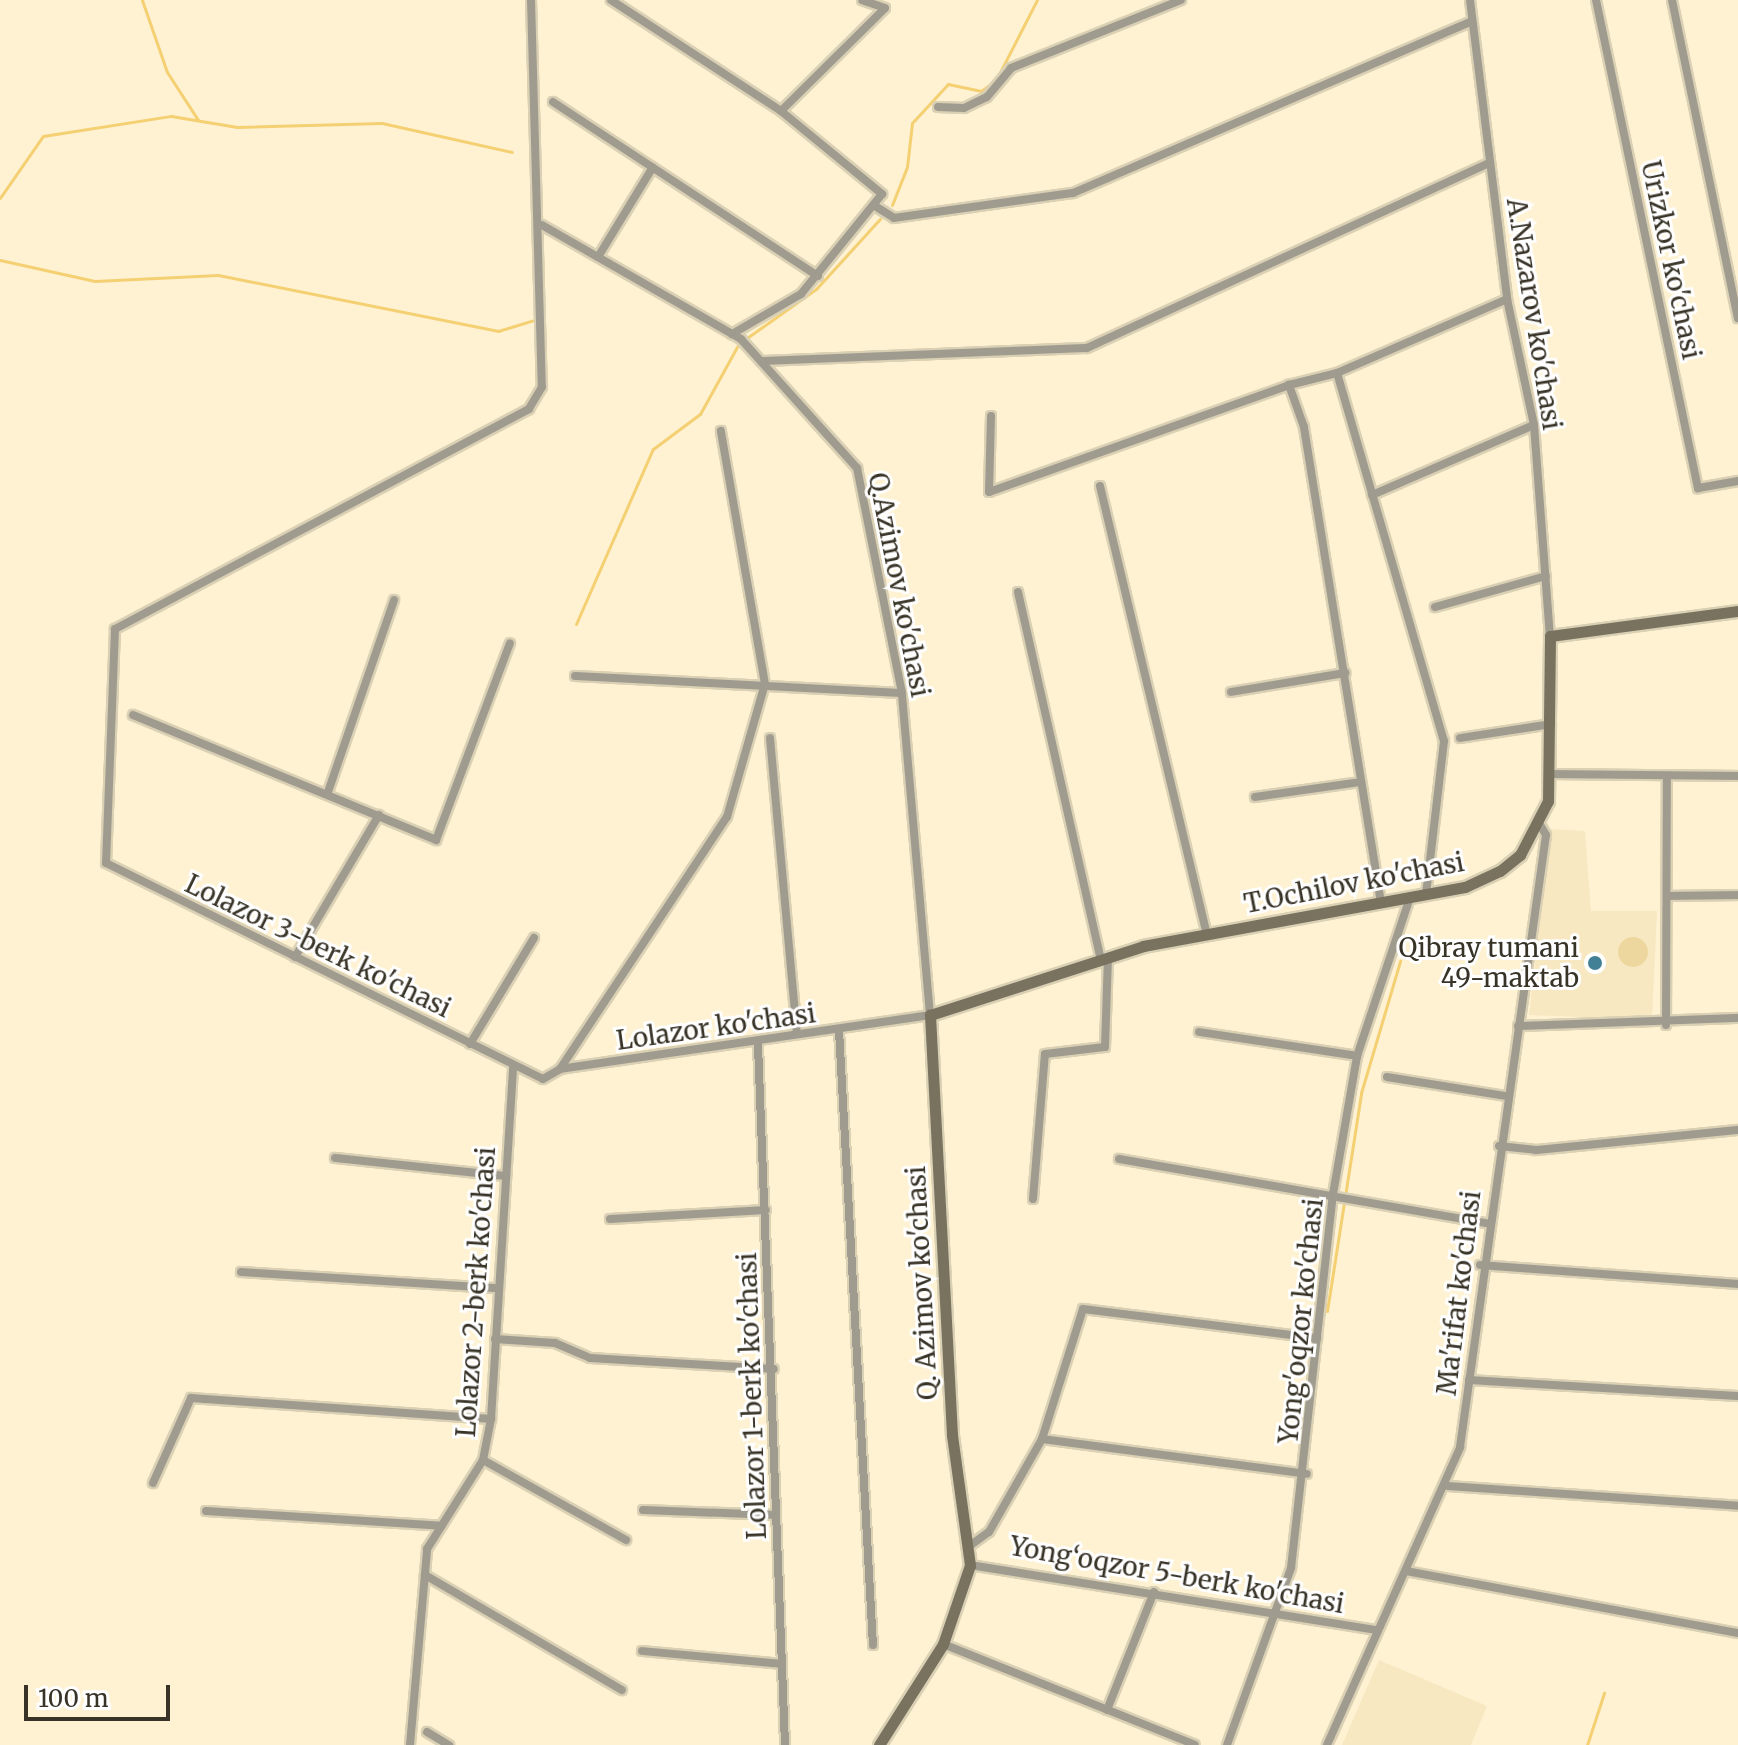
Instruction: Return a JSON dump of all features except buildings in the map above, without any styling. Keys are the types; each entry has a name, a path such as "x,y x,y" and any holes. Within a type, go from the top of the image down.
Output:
{"main road":[{"path":"1550,636 1738,611"},
{"name":"T.Ochilov ko'chasi","path":"930,1015 1104,958 1207,934 1410,898 1500,871 1539,823 1552,774 1550,636"},
{"name":"Q. Azimov ko'chasi","path":"930,1015 952,1435 970,1565"},
{"path":"879,1745 943,1644 970,1565"}],"street":[{"path":"531,0 542,225"},
{"path":"611,0 781,111 882,194 818,276 732,334"},
{"path":"781,111 885,8 862,0"},
{"path":"938,107 964,108 987,97 1011,68 1181,0"},
{"name":"A.Nazarov ko'chasi","path":"1470,0 1507,299 1534,425 1550,636"},
{"name":"Urizkor ko'chasi","path":"1596,0 1698,488 1738,481"},
{"path":"1672,0 1738,318"},
{"path":"875,206 894,218 1073,193 1472,21"},
{"path":"553,102 818,276"},
{"path":"761,361 1087,348 1490,163"},
{"path":"598,257 653,167"},
{"name":"Q.Azimov ko'chasi","path":"542,225 732,334 761,361 857,468 902,693 930,1015"},
{"name":"Lolazor 3-berk ko'chasi","path":"513,1066 106,863 115,629 529,409 542,387 542,225"},
{"path":"991,416 989,492 1289,385 1337,373 1507,299"},
{"path":"1337,373 1444,741 1426,894"},
{"path":"1289,385 1304,427 1381,903"},
{"path":"1372,495 1534,425"},
{"path":"560,1069 727,817 765,684 721,431"},
{"path":"1100,486 1207,934"},
{"path":"1435,607 1546,576"},
{"path":"1018,592 1104,958 1105,1047 1045,1054 1033,1199"},
{"path":"328,792 394,600"},
{"path":"133,715 328,792 436,840 510,643"},
{"path":"1231,692 1345,673"},
{"path":"575,676 902,693"},
{"path":"1460,738 1551,724"},
{"path":"770,738 797,1034"},
{"path":"1552,774 1738,776"},
{"path":"1666,1025 1667,777"},
{"path":"1255,797 1361,782"},
{"path":"295,957 379,815"},
{"name":"Ma'rifat ko'chasi","path":"1327,1745 1377,1630 1448,1486 1469,1380 1480,1265 1546,835 1539,823"},
{"path":"1667,896 1738,895"},
{"name":"Yong'oqzor ko'chasi","path":"1227,1745 1279,1614 1307,1474 1317,1338 1333,1194 1357,1056 1410,898"},
{"path":"470,1044 534,938"},
{"name":"Lolazor ko'chasi","path":"513,1066 543,1079 560,1069 758,1045 797,1034 930,1015"},
{"path":"1518,1026 1666,1025 1738,1018"},
{"path":"839,1030 873,1645"},
{"path":"1199,1032 1357,1056"},
{"name":"Lolazor 1-berk ko'chasi","path":"758,1045 774,1369 785,1745"},
{"name":"Lolazor 2-berk ko'chasi","path":"410,1745 427,1549 483,1460 491,1419 513,1066"},
{"path":"1387,1077 1506,1096"},
{"path":"1499,1146 1536,1150 1738,1130"},
{"path":"335,1158 506,1176"},
{"path":"1119,1159 1486,1223"},
{"path":"610,1219 766,1210"},
{"path":"1480,1265 1738,1284"},
{"path":"241,1272 498,1288"},
{"path":"968,1547 989,1532 1042,1439 1083,1309 1317,1338"},
{"path":"495,1339 555,1343 590,1358 774,1369"},
{"path":"1469,1380 1738,1396"},
{"path":"153,1483 191,1398 491,1419"},
{"path":"1042,1439 1307,1474"},
{"path":"483,1460 626,1540"},
{"path":"1448,1486 1738,1506"},
{"path":"643,1510 776,1515"},
{"path":"206,1511 442,1526"},
{"name":"Yong‘oqzor 5-berk ko'chasi","path":"970,1565 1377,1630"},
{"path":"1406,1571 1738,1633"},
{"path":"425,1575 622,1690"},
{"path":"1107,1710 1154,1592"},
{"path":"943,1644 1195,1745"},
{"path":"642,1651 781,1664"},
{"path":"427,1732 449,1745"}],"shaded area":[{"name":"Qibray tumani 49-maktab","path":"1551,829 1585,831 1591,911 1657,911 1652,1020 1529,1015"},
{"path":"1633,937 1644,941 1648,952 1644,963 1633,967 1622,963 1618,952 1622,941"},
{"path":"1379,1660 1487,1706 1471,1745 1342,1745"}],"waterway":[{"path":"142,0 167,72 198,120"},
{"path":"892,205 907,167 912,123 948,84 981,91 996,80 1037,0"},
{"path":"0,198 43,136 171,116 237,127 382,123 512,152"},
{"path":"744,340 816,289 880,219"},
{"path":"0,260 95,281 218,275 498,331 535,320"},
{"path":"576,624 653,449 700,414 737,347"},
{"path":"1327,1311 1361,1093 1400,961"},
{"path":"1587,1745 1604,1693"}],"place":[{"name":"Qibray tumani 49-maktab","path":"1595,963"}]}
